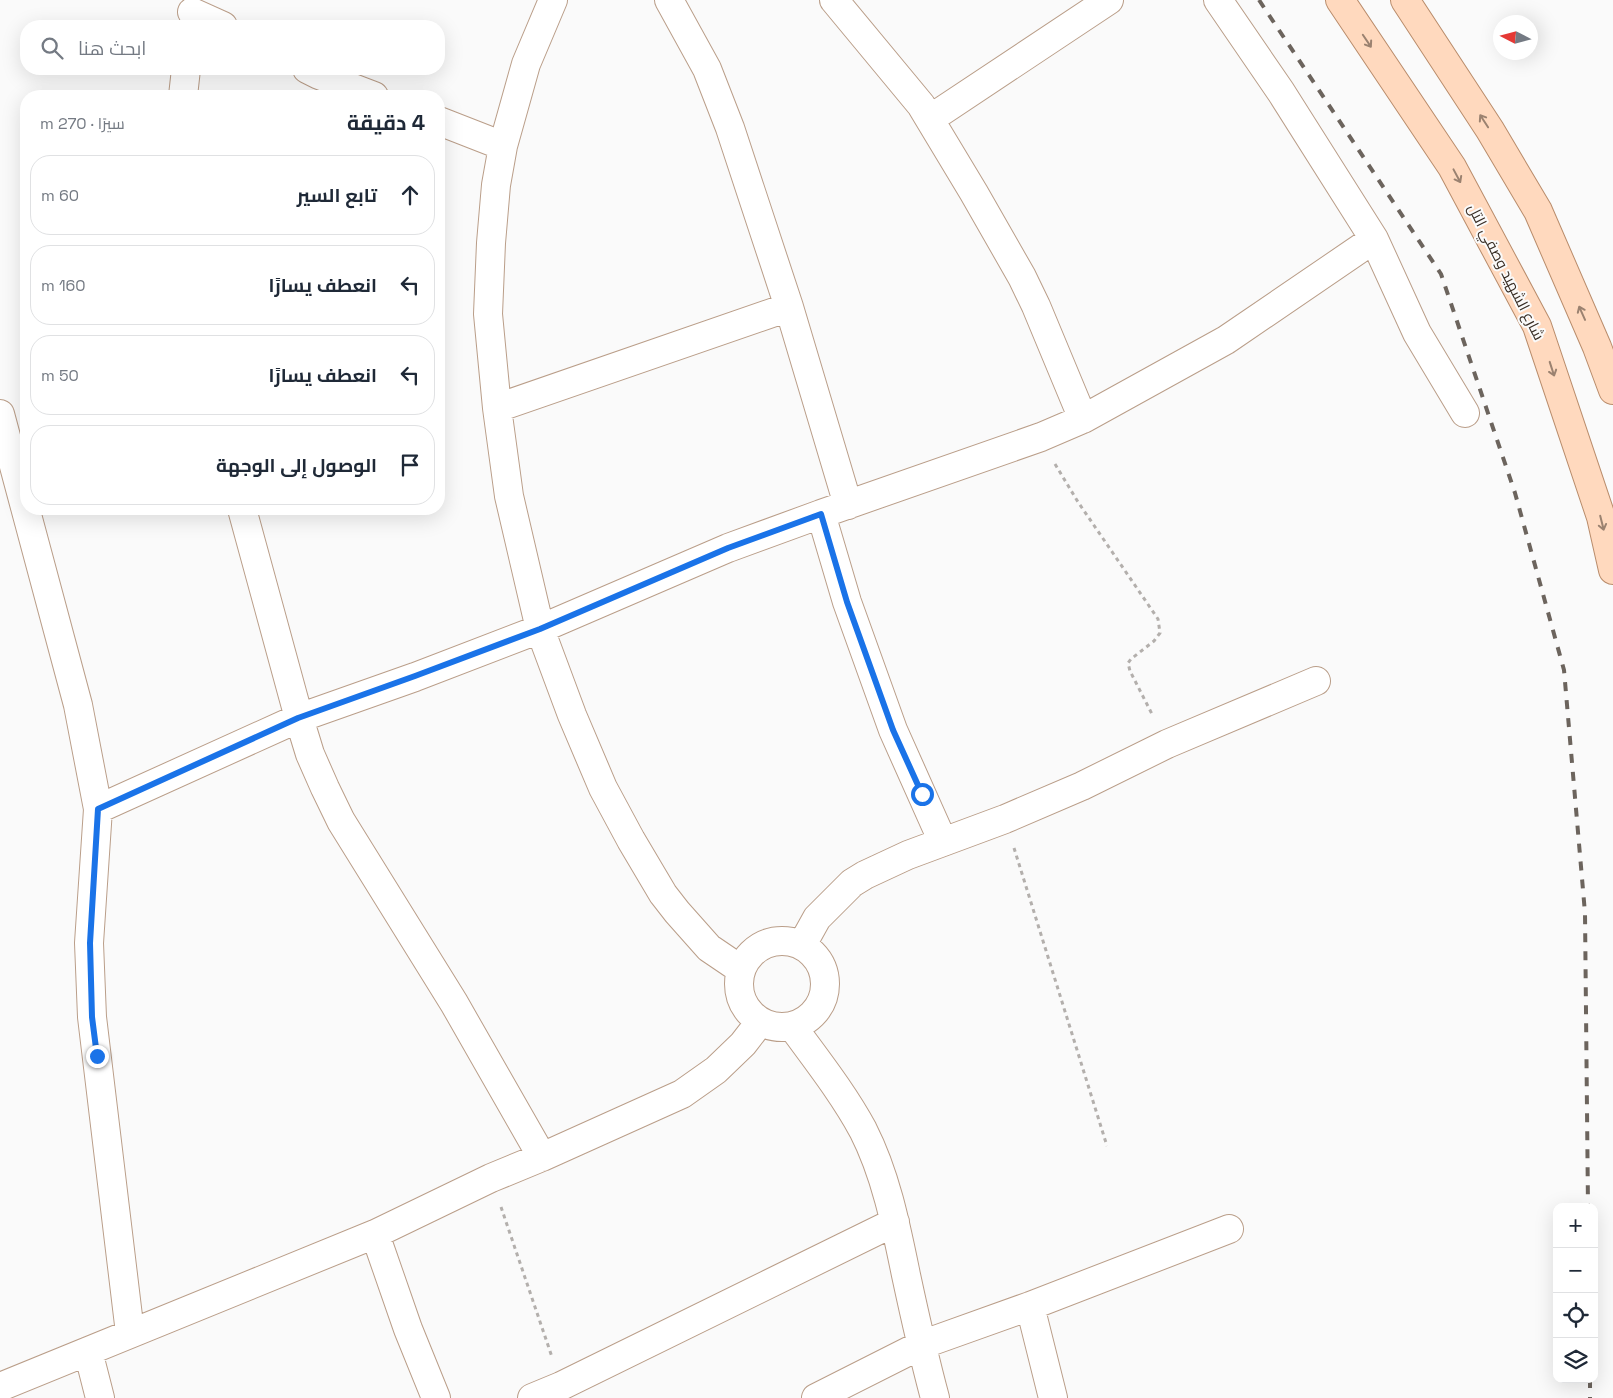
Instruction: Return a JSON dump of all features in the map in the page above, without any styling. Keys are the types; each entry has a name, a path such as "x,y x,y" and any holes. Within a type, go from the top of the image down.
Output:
{"main road":[{"name":"شارع الشهيد وصفي التل","path":"1340,0 1452,167 1538,326 1601,517 1613,570"},
{"path":"1405,0 1490,130 1538,212 1597,347 1613,390"}],"street":[{"path":"553,0 526,64 503,146 496,185 488,314 497,408 509,496 540,629 572,715 604,788 631,840 676,912 709,948 740,970"},
{"path":"669,0 707,69 730,128 789,307 848,505"},
{"path":"834,0 921,104 930,119 1022,277 1083,419"},
{"path":"930,119 1109,0"},
{"path":"1218,0 1281,92 1374,239 1417,333 1465,413"},
{"path":"191,13 208,20"},
{"path":"184,90 185,75"},
{"path":"319,75 358,90"},
{"path":"445,124 503,146"},
{"path":"98,809 298,718 540,629 728,548 1041,437 1083,419 1226,340 1374,239"},
{"path":"497,408 789,307"},
{"path":"0,414 20,486"},
{"path":"821,514 847,602 893,730 943,842"},
{"path":"28,515 78,705 98,809 90,943 92,1017 130,1333"},
{"path":"244,515 298,718 310,754 342,821 454,1002 542,1157"},
{"path":"802,945 817,918 852,883 900,858 1005,819 1082,786 1167,744 1316,681"},
{"path":"778,940 802,945 812,952 820,964 825,979 823,995 817,1009 806,1020 792,1026 775,1027 760,1022 744,1007 738,988 740,970 750,953 766,943 778,940"},
{"path":"0,1387 375,1234 491,1178 682,1094 716,1070 743,1044 760,1022"},
{"path":"792,1026 840,1092 863,1130 878,1166 895,1222 921,1345 935,1398"},
{"path":"532,1398 561,1386 895,1222"},
{"path":"816,1398 921,1345 1030,1306 1229,1229"},
{"path":"375,1234 408,1329 436,1398"},
{"path":"1030,1306 1052,1398"},
{"path":"88,1351 100,1398"}],"path":[{"path":"1041,437 1062,478 1158,619 1160,634 1131,659 1128,667 1167,744"},
{"path":"1005,819 1107,1146"},
{"path":"491,1178 561,1386"}],"railway":[{"path":"1259,0 1441,274 1515,493 1564,670 1585,913 1588,1203"},
{"path":"1590,1383 1590,1398"}],"route":[{"path":"97,1056 92,1017 90,943 98,809 298,718 540,629 728,548 821,514 847,602 893,730 922,794"}]}
